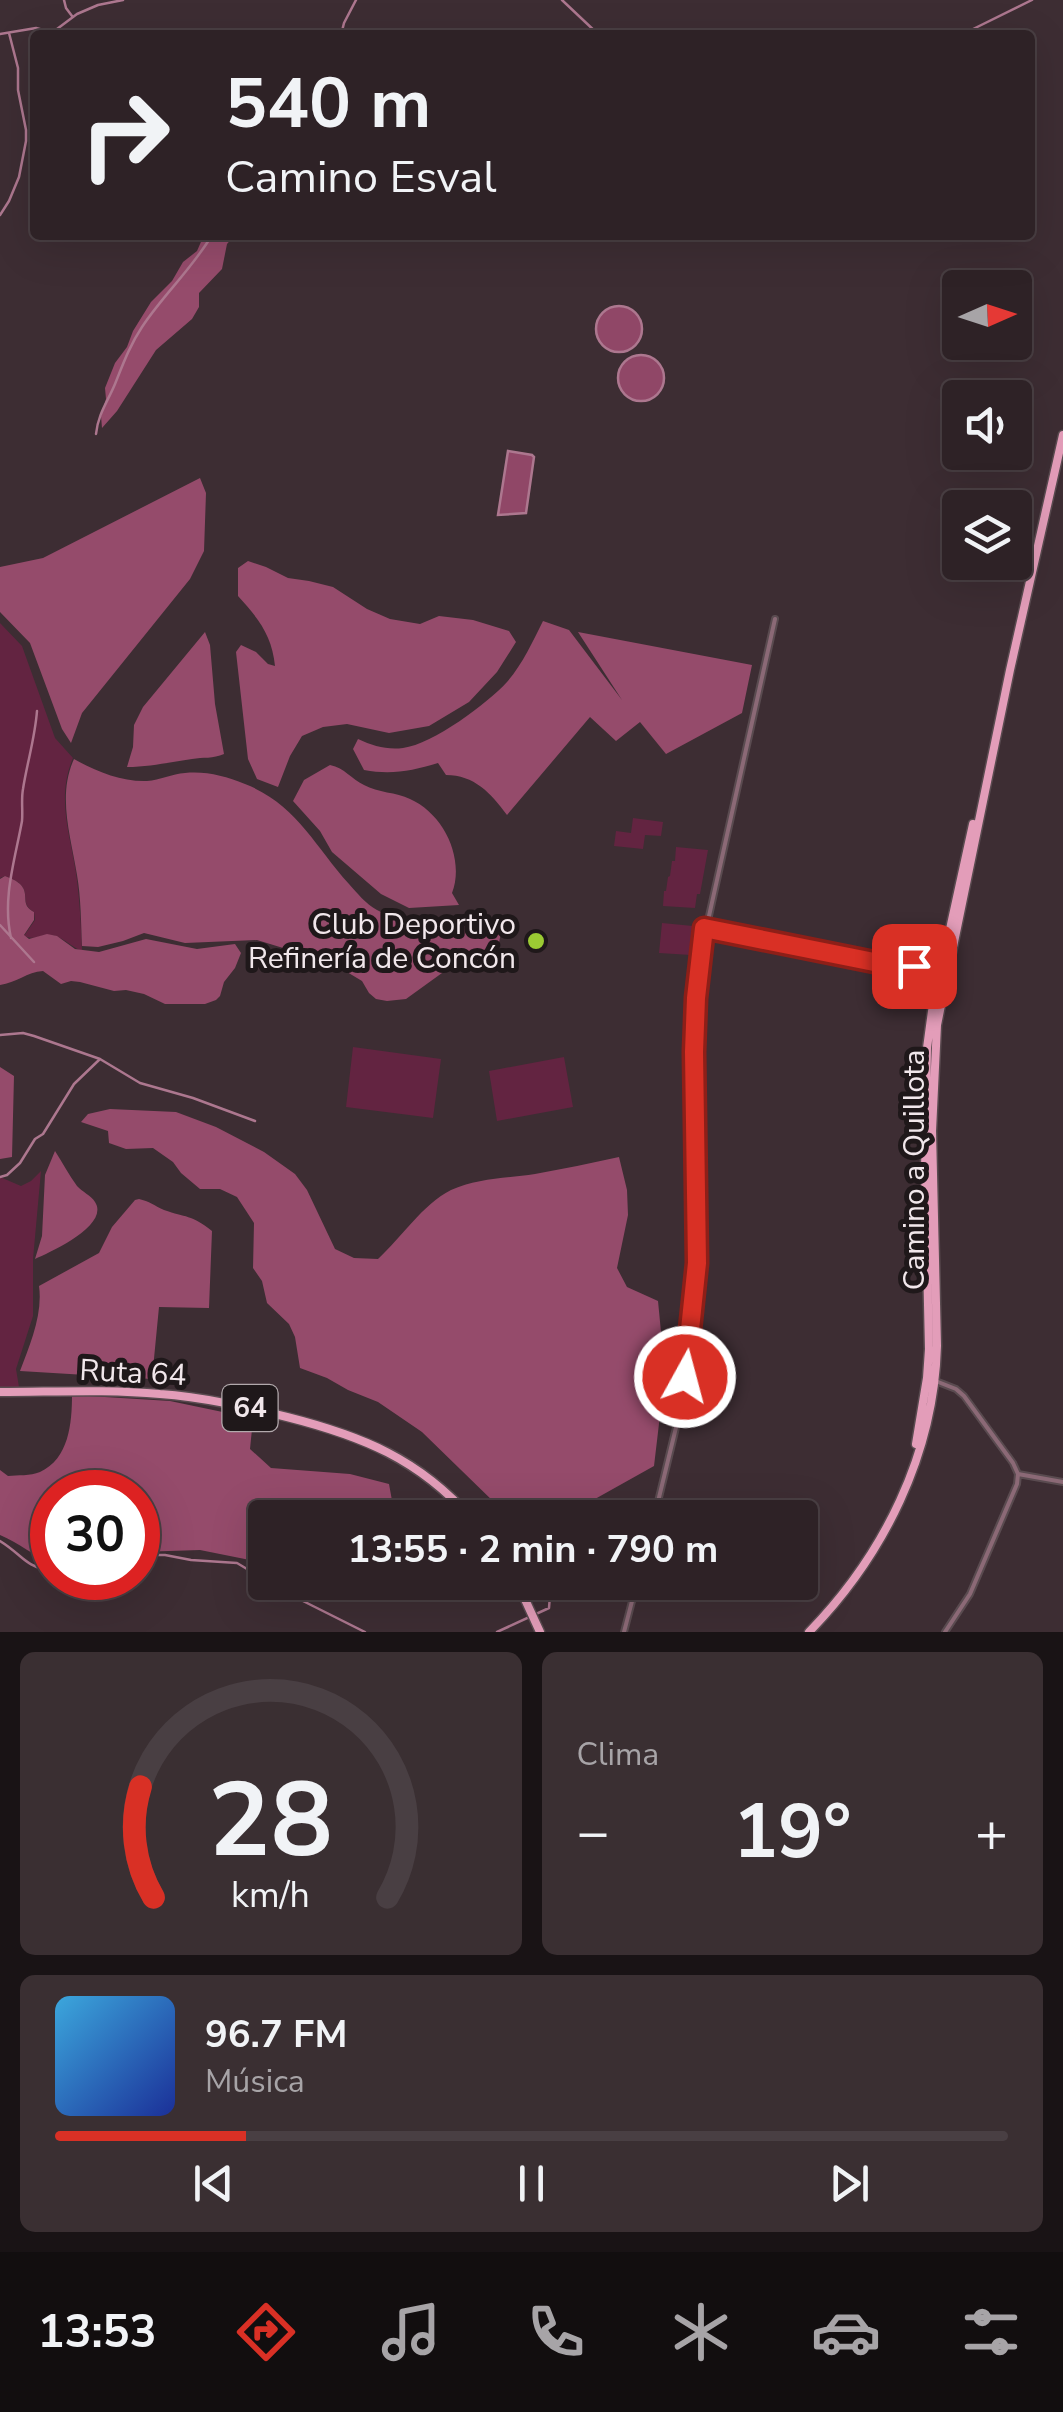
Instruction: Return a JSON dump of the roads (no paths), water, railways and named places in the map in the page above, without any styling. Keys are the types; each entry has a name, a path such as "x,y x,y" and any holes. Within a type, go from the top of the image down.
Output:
{"main road":[{"name":"Camino a Quillota","path":"931,1379 926,1105 932,1012 1063,435"},
{"name":"Camino a Quillota","path":"809,1632 838,1601 881,1538 924,1437 937,1334 932,1215 937,1025 950,922 1010,670"},
{"path":"914,966 938,954 950,922"},
{"path":"914,966 931,978 932,1012"},
{"name":"Ruta 64","path":"0,1392 162,1394 220,1402 315,1424 365,1440 397,1456 453,1500"},
{"path":"526,1600 540,1632"}],"street":[{"path":"658,1500 680,1410 694,1303 698,1229 694,1052 704,928 775,619"},
{"path":"704,928 874,962 944,967"},
{"path":"931,1379 956,1388 964,1396 1018,1474 970,1594 946,1632"},
{"path":"1018,1474 1063,1482"},
{"path":"624,1632 632,1600"}],"waterway":[{"path":"64,0 72,16"},
{"path":"52,30 98,5 123,0"},
{"path":"342,30 356,0"},
{"path":"562,0 594,30"},
{"path":"971,30 1032,0"},
{"path":"0,34 43,30"},
{"path":"0,215 19,177 26,141 18,68 9,33"},
{"path":"96,434 101,414 138,334 209,240"},
{"path":"11,938 9,894 37,711"},
{"path":"0,925 34,962"},
{"path":"0,1035 34,1036 100,1059 140,1083 255,1121"},
{"path":"0,1177 20,1163 74,1084 100,1059"},
{"path":"0,1541 30,1563"},
{"path":"160,1555 237,1563 247,1569 261,1589 280,1590 365,1632"},
{"path":"497,1632 549,1608 550,1600"}],"place":[{"name":"Club Deportivo Refinería de Concón","path":"536,941"}]}
